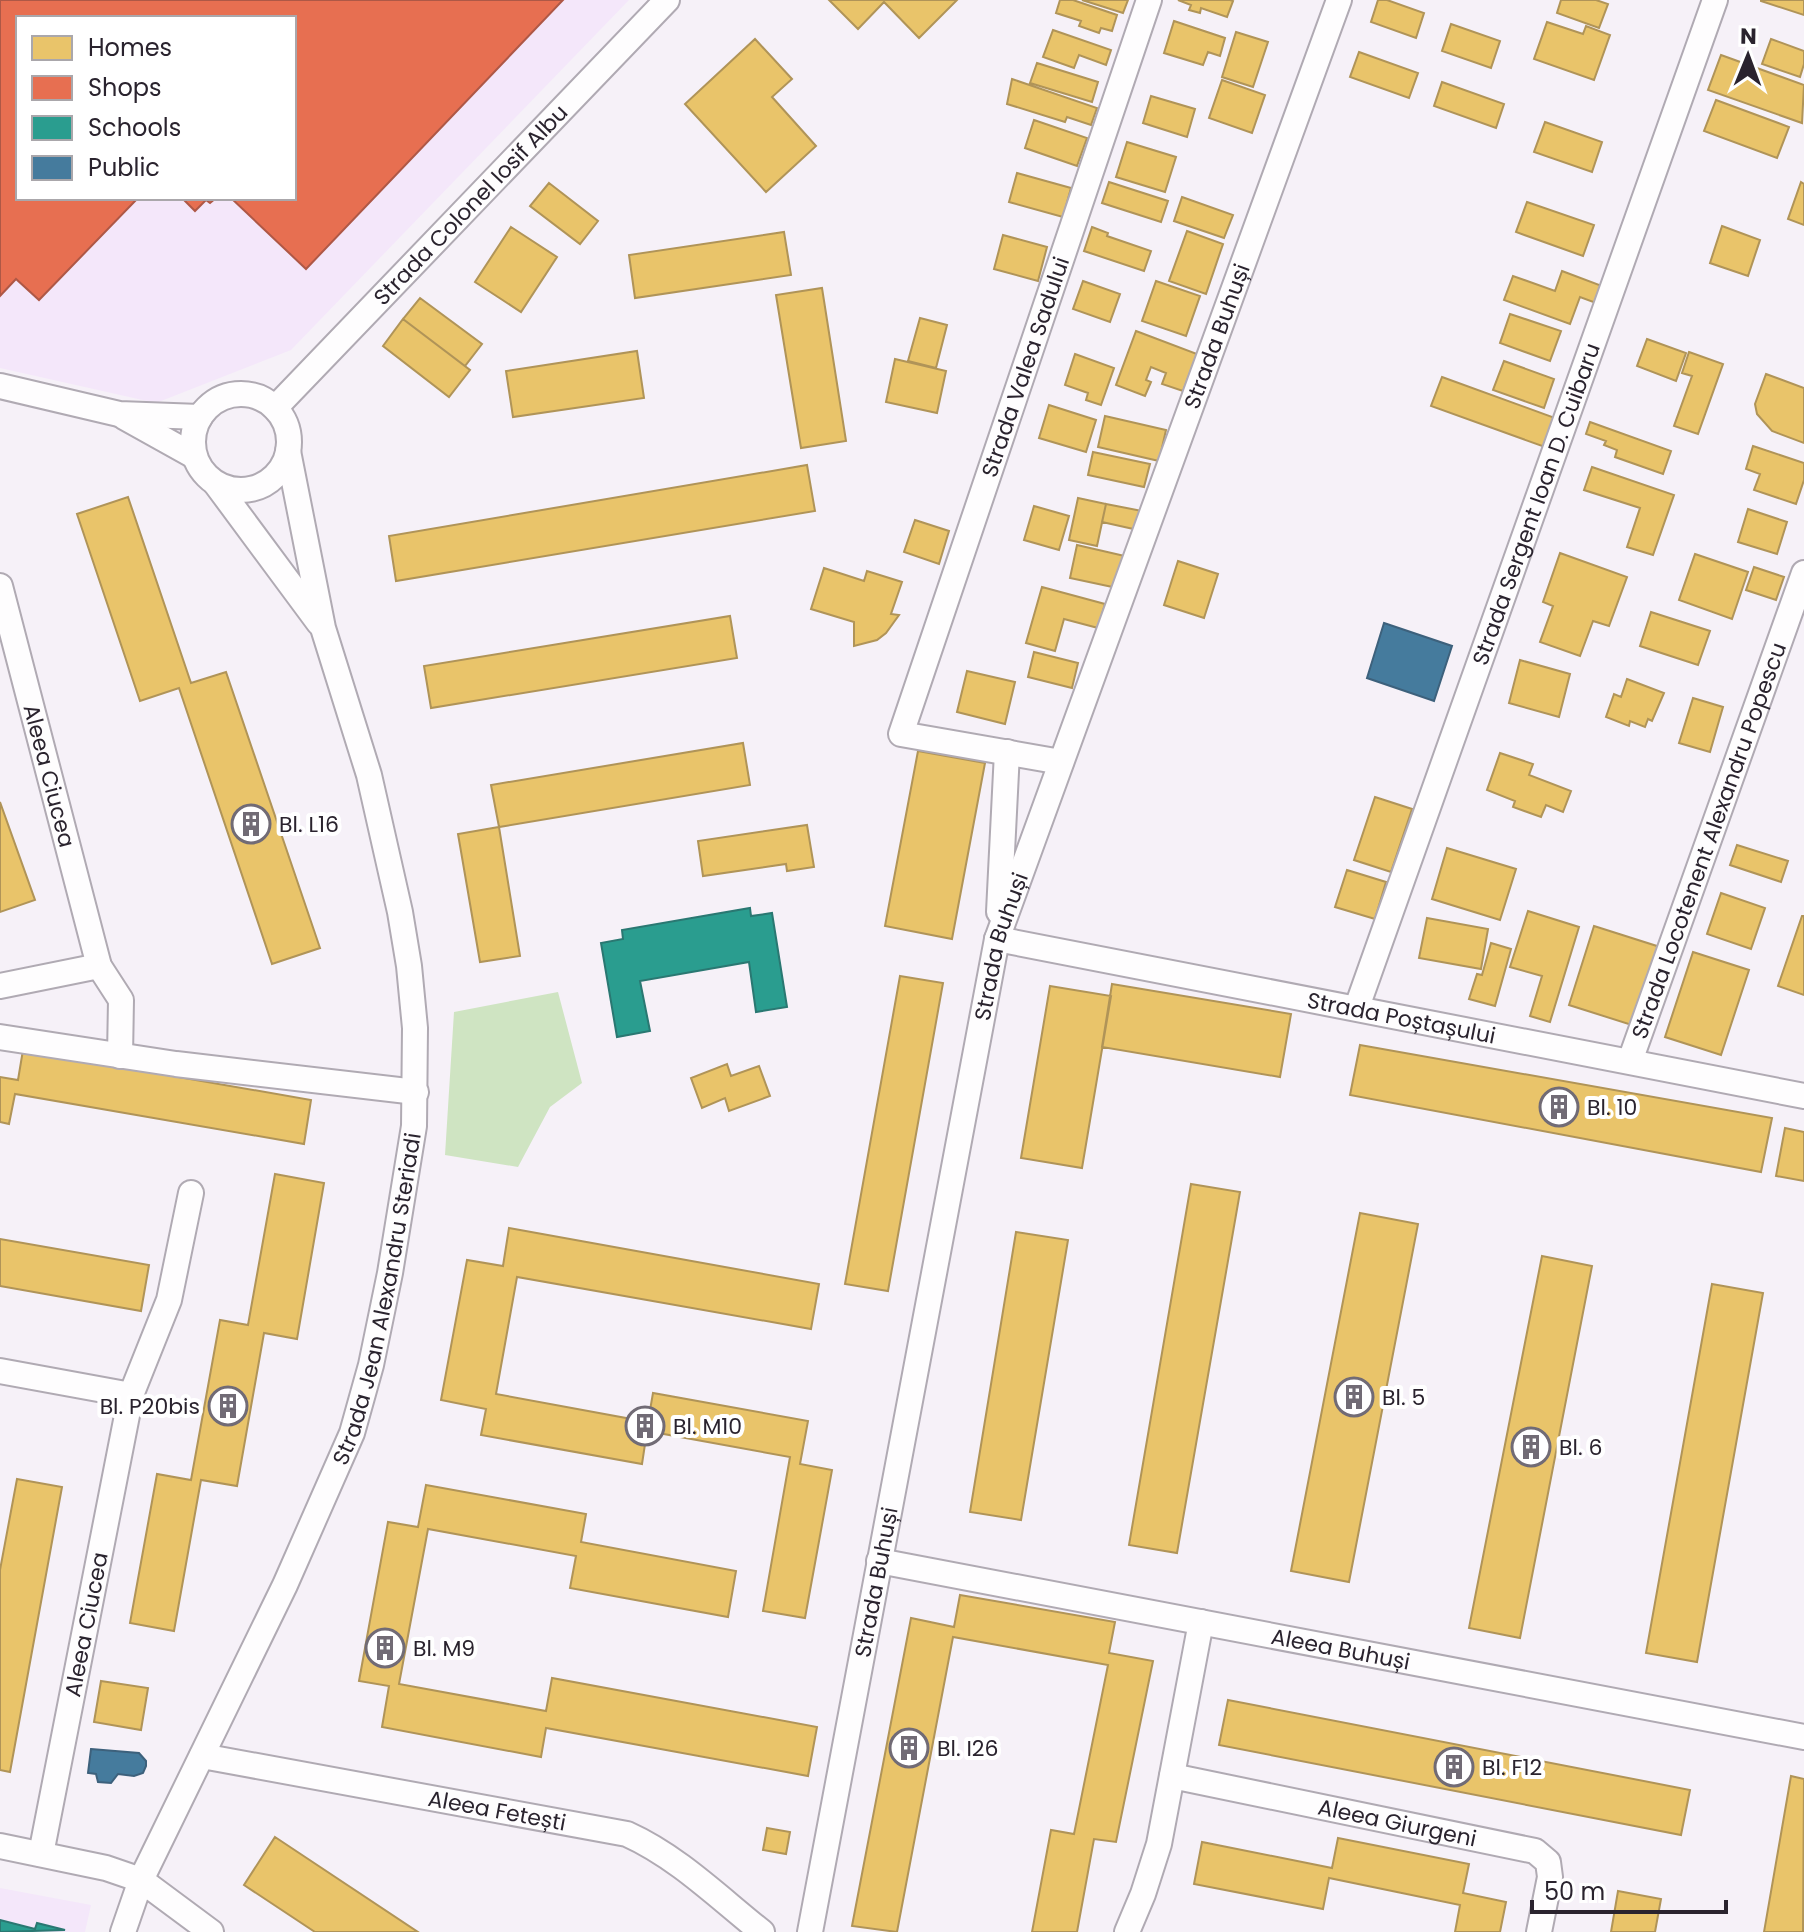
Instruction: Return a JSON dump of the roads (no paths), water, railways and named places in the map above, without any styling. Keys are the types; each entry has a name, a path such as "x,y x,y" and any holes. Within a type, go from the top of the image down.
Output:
{"street":[{"name":"Strada Colonel Iosif Albu","path":"275,408 667,0"},
{"name":"Strada Valea Sadului","path":"1007,752 901,734 1149,0"},
{"name":"Strada Buhuși","path":"810,1932 997,939 1339,0"},
{"name":"Strada Sergent Ioan D. Cuibaru","path":"1357,1007 1715,0"},
{"path":"0,386 119,414 200,417"},
{"path":"238,394 259,398 275,408 288,435 288,451 274,477 261,486 246,490 231,489 216,484 199,467 194,456 194,430 200,417 216,401 238,394"},
{"path":"119,414 194,456"},
{"name":"Strada Jean Alexandru Steriadi","path":"123,1932 141,1880 285,1585 352,1433 371,1365 410,1160 416,1092 413,1013 400,912 369,775 323,628 288,451"},
{"name":"Strada Jean Alexandru Steriadi","path":"216,484 323,628"},
{"name":"Strada Locotenent Alexandru Popescu","path":"1630,1061 1804,573"},
{"name":"Aleea Ciucea","path":"0,586 99,966 121,1000 120,1056"},
{"path":"997,939 1007,752 1061,762"},
{"name":"Strada Poștașului","path":"997,939 1804,1096"},
{"path":"0,986 99,966"},
{"path":"0,1037 120,1056 416,1092"},
{"name":"Aleea Ciucea","path":"41,1854 131,1395 169,1300 191,1193"},
{"path":"0,1371 131,1395"},
{"name":"Aleea Buhuși","path":"879,1561 1804,1737"},
{"path":"1127,1932 1159,1844 1201,1622"},
{"name":"Aleea Fetești","path":"202,1756 627,1834 674,1861 762,1932"},
{"name":"Aleea Giurgeni","path":"1172,1776 1535,1851 1548,1862 1550,1877 1539,1932"},
{"path":"0,1846 106,1868 141,1880 211,1932"}],"place":[{"name":"Bl. L16","path":"251,824"},
{"name":"Bl. 10","path":"1559,1107"},
{"name":"Bl. 5","path":"1354,1397"},
{"name":"Bl. P20bis","path":"228,1406"},
{"name":"Bl. M10","path":"645,1426"},
{"name":"Bl. 6","path":"1531,1447"},
{"name":"Bl. M9","path":"385,1648"},
{"name":"Bl. I26","path":"909,1748"},
{"name":"Bl. F12","path":"1454,1767"}]}
